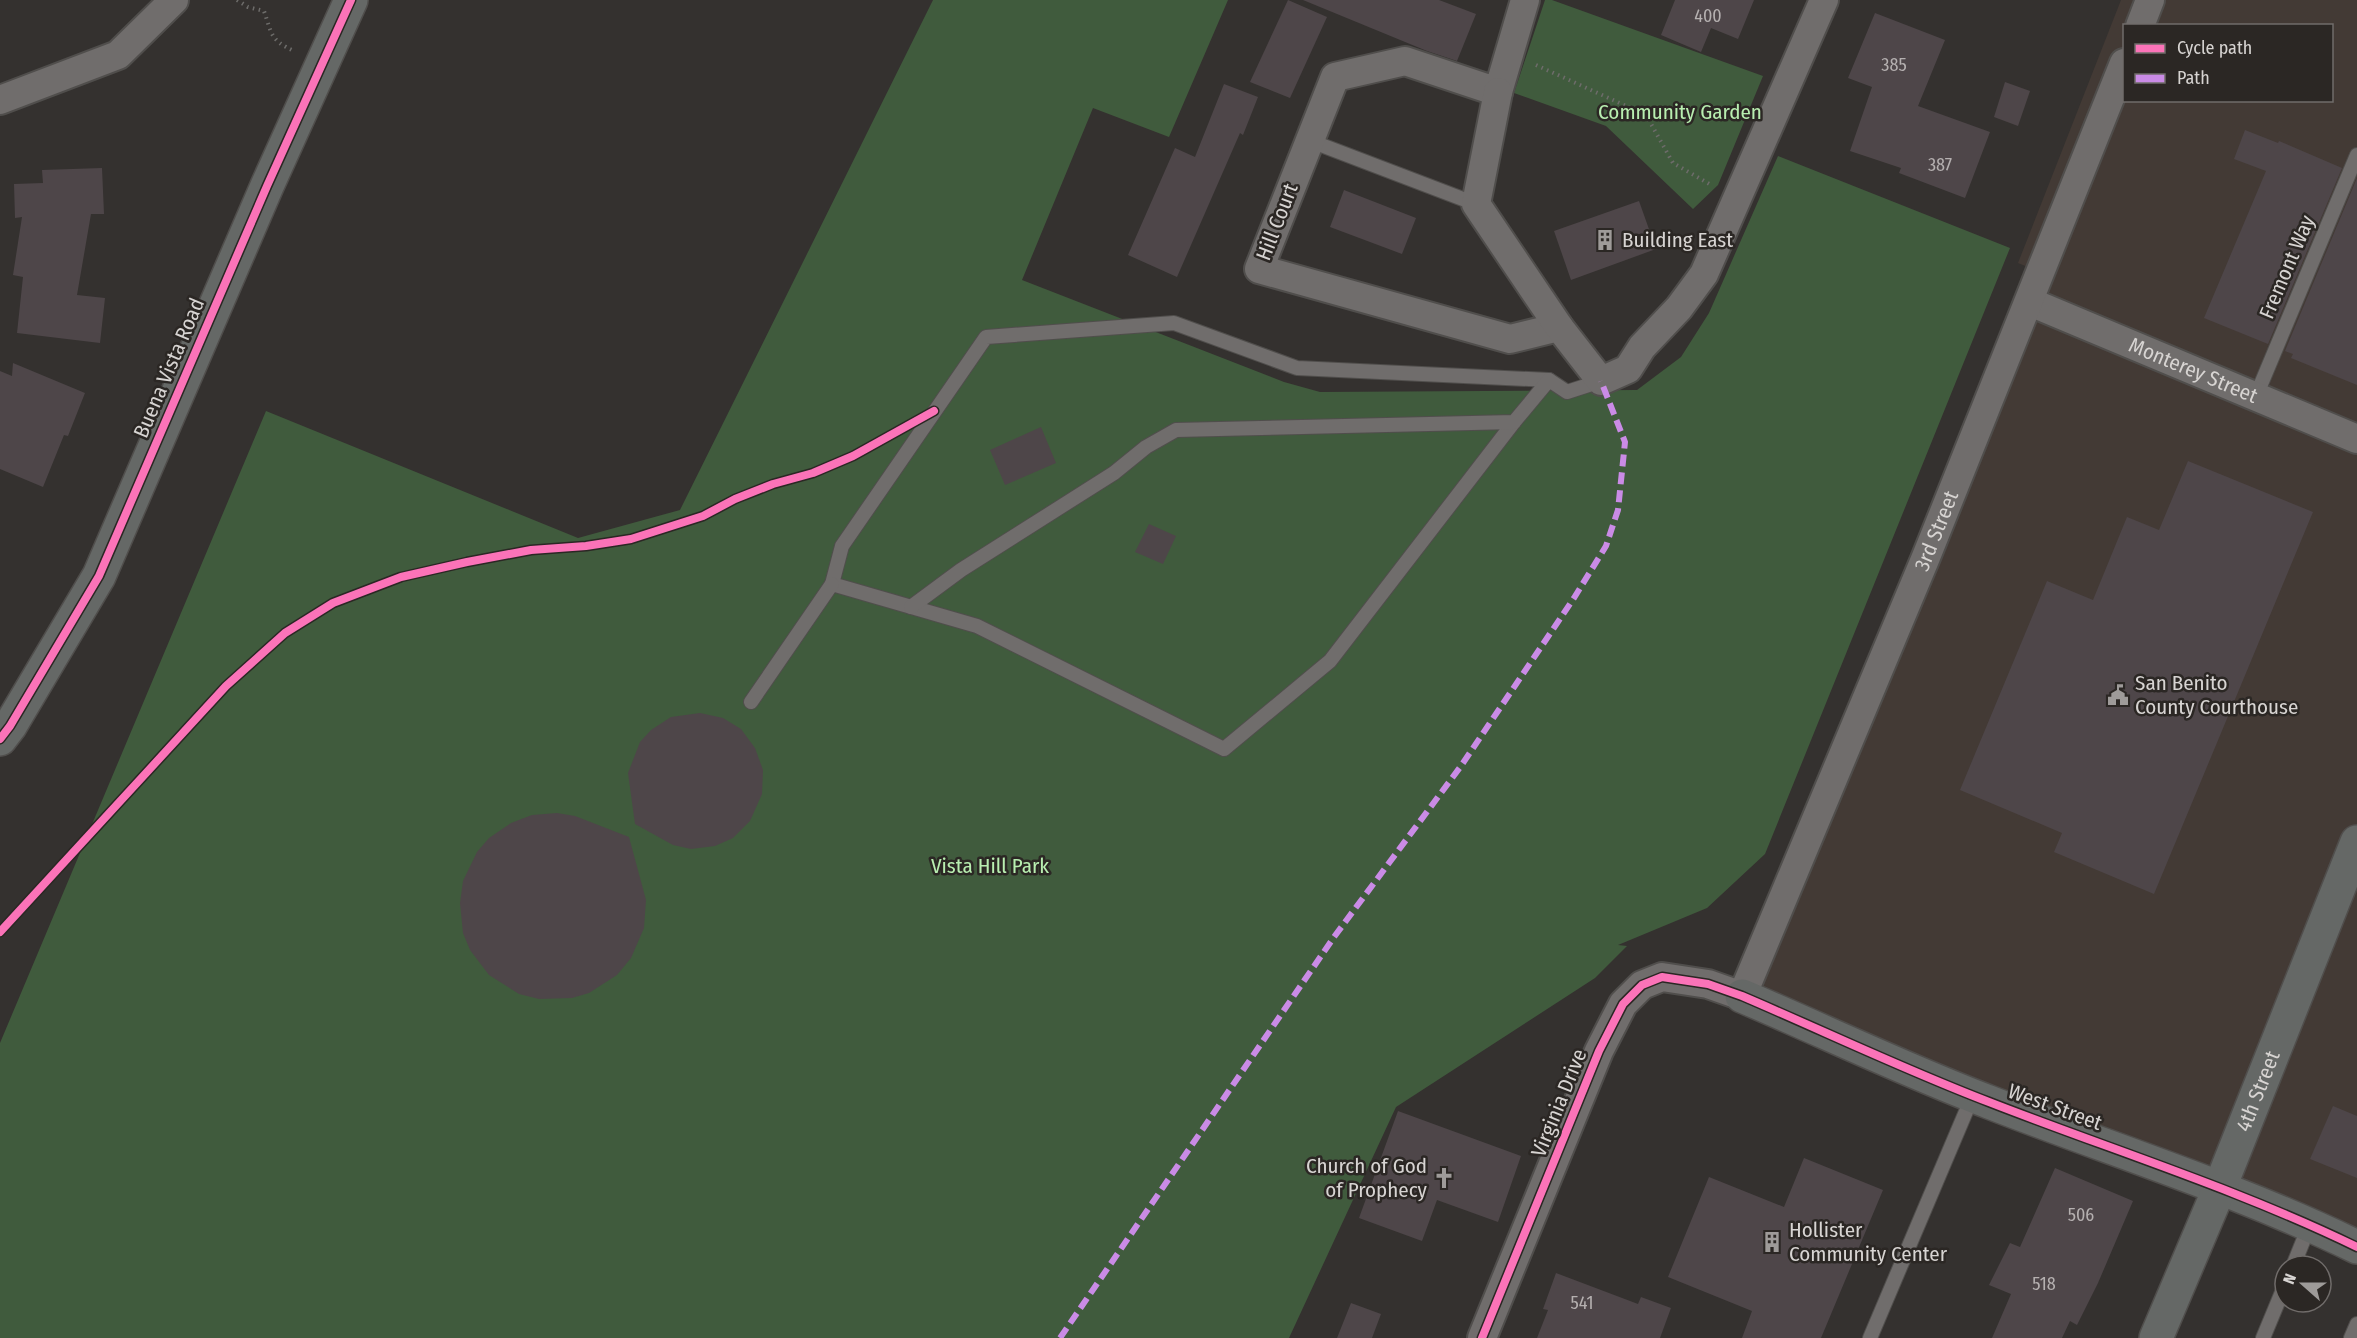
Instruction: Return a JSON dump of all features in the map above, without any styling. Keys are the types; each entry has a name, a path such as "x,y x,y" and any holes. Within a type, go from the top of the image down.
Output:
{"street":[{"path":"0,100 118,55 174,0"},
{"name":"Buena Vista Road","path":"0,739 99,576 262,197 351,0"},
{"path":"1525,0 1498,92 1476,204 1559,327 1600,381 1628,369 1642,347 1679,308 1704,274 1824,0"},
{"path":"2140,24 2150,0"},
{"name":"Hill Court","path":"1498,92 1405,61 1335,76 1259,269 1510,339 1559,327"},
{"name":"3rd Street","path":"1742,996 1926,557 2123,66"},
{"name":"Monterey Street","path":"2030,302 2357,439"},
{"name":"4th Street","path":"2156,1338 2220,1187 2357,842"},
{"name":"Virginia Drive","path":"1482,1338 1599,1051 1623,1004 1642,985 1662,977 1708,984 1742,996"},
{"name":"West Street","path":"1742,996 1973,1095 2220,1187 2310,1224 2357,1247"}],"lane":[{"path":"1308,140 1476,204"},
{"name":"Fremont Way","path":"2256,396 2357,155"},
{"path":"751,702 832,584 842,546 986,337 1174,323 1297,368 1549,381 1567,392 1600,381"},
{"path":"832,584 977,626 1224,749 1330,661 1514,422 1549,381"},
{"path":"911,607 961,570 1114,473 1146,447 1176,430 1514,422"},
{"path":"1870,1338 1973,1095"},
{"path":"2298,1254 2310,1224"},
{"path":"2263,1338 2273,1314"},
{"path":"2351,1338 2357,1324"}],"path":[{"path":"237,0 248,7 264,11 273,37 279,44 322,64"},
{"path":"1509,53 1646,115 1673,164 1738,200"}],"shaded area":[{"path":"2121,0 2357,0 2357,1250 1742,996 2035,270 2018,263"}],"green space":[{"name":"Vista Hill Park","path":"933,0 1228,0 1169,137 1093,108 1022,280 1284,382 1320,392 1637,390 1681,357 1709,313 1778,156 2010,248 1765,854 1707,908 1618,945 1627,946 1595,978 1396,1107 1289,1338 0,1338 0,1043 266,411 578,538 680,510"},
{"name":"Community Garden","path":"1545,0 1552,0 1763,76 1718,185 1693,209 1606,126 1514,93"}],"building":[{"path":"1288,0 1327,17 1290,98 1250,82"},
{"path":"1303,0 1439,0 1476,14 1457,61"},
{"path":"1675,0 1754,0 1738,39 1711,28 1701,52 1661,35"},
{"path":"1875,13 1945,40 1918,106 1990,132 1965,198 1899,173 1901,168 1850,151 1872,87 1848,78"},
{"path":"2005,82 2030,91 2018,126 1994,117"},
{"path":"1224,84 1258,97 1243,135 1240,133 1177,277 1128,255 1175,148 1195,157"},
{"path":"2245,130 2278,143 2279,141 2342,168 2268,344 2204,318 2266,171 2234,159"},
{"path":"102,168 104,214 91,214 77,295 105,298 100,343 17,333 23,277 13,275 22,217 15,218 14,184 43,183 42,170"},
{"path":"2357,178 2357,385 2291,358 2293,354 2285,351"},
{"path":"1344,190 1416,218 1402,254 1330,227"},
{"name":"Building East","path":"1639,201 1656,249 1571,280 1554,231"},
{"path":"13,363 85,393 68,436 64,435 43,487 0,469 0,371 12,376"},
{"path":"1041,427 1056,463 1005,485 990,450"},
{"name":"San Benito County Courthouse","path":"2188,461 2313,512 2154,894 2054,852 2062,833 1960,790 2047,581 2093,600 2127,517 2159,530"},
{"path":"1149,524 1176,536 1163,564 1135,552"},
{"path":"700,713 723,718 741,729 755,748 763,770 762,794 750,821 733,838 715,846 691,849 673,845 635,824 628,773 640,742 651,730 671,717"},
{"path":"557,813 575,816 629,837 646,900 644,928 631,958 617,975 589,993 572,998 539,999 519,994 489,975 470,950 463,933 460,903 463,881 477,852 489,838 511,823 532,815"},
{"path":"2333,1106 2357,1116 2357,1178 2310,1159"},
{"name":"Church of God of Prophecy","path":"1398,1111 1521,1156 1498,1222 1437,1200 1422,1241 1359,1218"},
{"name":"Hollister Community Center","path":"1804,1158 1883,1190 1821,1338 1742,1338 1752,1311 1668,1277 1709,1177 1784,1207"},
{"path":"2055,1168 2133,1201 2098,1283 2077,1325 2070,1321 2062,1338 1992,1338 2011,1294 1989,1285 2010,1243 2020,1247"},
{"path":"1556,1273 1638,1304 1641,1297 1671,1308 1660,1338 1537,1338 1548,1310 1543,1309"},
{"path":"1351,1303 1381,1314 1372,1338 1337,1338"}],"marked path":[{"path":"1060,1338 1334,937 1461,766 1574,598 1606,546 1618,510 1625,442 1601,381"}],"cycle path":[{"path":"0,739 99,576 267,186 351,0"},
{"path":"0,932 226,686 285,633 333,603 401,577 531,550 586,546 631,539 703,516 735,499 773,484 813,473 853,456 934,411"},
{"path":"1482,1338 1599,1051 1623,1004 1642,985 1662,977 1708,984 1742,996 1958,1090 2221,1188 2357,1247"}],"place":[{"name":"Building East","path":"1605,240"},
{"name":"San Benito County Courthouse","path":"2118,695"},
{"name":"Church of God of Prophecy","path":"1444,1178"},
{"name":"Hollister Community Center","path":"1772,1242"}]}
